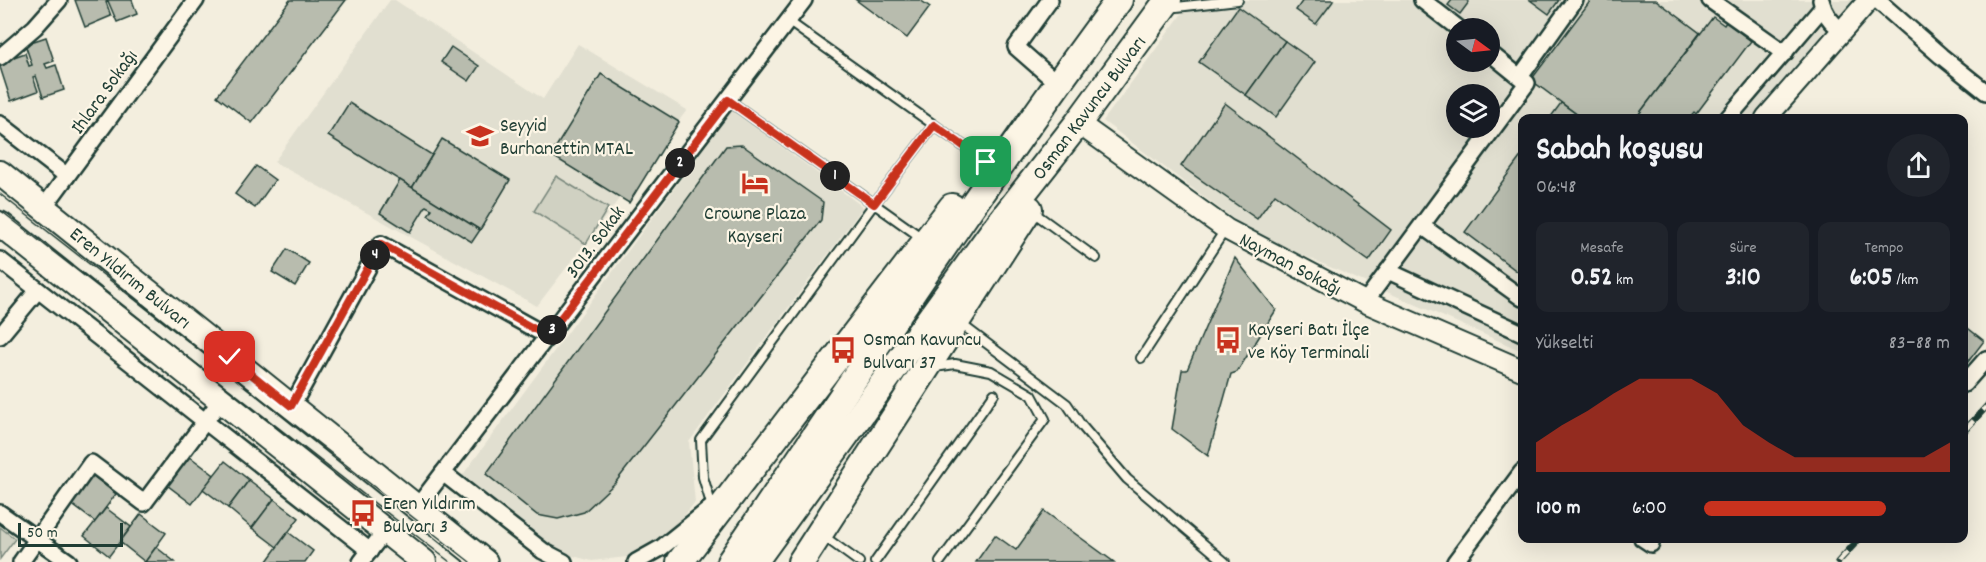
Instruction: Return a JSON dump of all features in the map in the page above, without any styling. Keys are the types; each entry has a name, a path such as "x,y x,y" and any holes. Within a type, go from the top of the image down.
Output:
{"highway":[{"name":"Osman Kavuncu Bulvarı","path":"730,562 1058,83 1119,0"},
{"name":"Osman Kavuncu Bulvarı","path":"754,562 991,234 1078,123 1164,4"},
{"path":"680,562 986,162 1058,83"},
{"path":"801,562 1029,210 1078,123"}],"main road":[{"name":"Eren Yıldırım Bulvarı","path":"0,173 485,562"},
{"name":"Eren Yıldırım Bulvarı","path":"0,224 424,562"}],"street":[{"path":"0,57 34,27 59,0"},
{"name":"3013. Sokak","path":"417,507 804,0"},
{"path":"1050,0 1016,47 1058,83"},
{"path":"1422,0 1446,19"},
{"path":"1520,77 1575,0"},
{"path":"1710,0 1785,53"},
{"path":"1769,114 1869,0"},
{"path":"1877,0 1986,92"},
{"name":"Ihlara Sokağı","path":"44,207 187,4"},
{"path":"1732,114 1785,53 1822,4 1831,21 1842,30"},
{"path":"1365,302 1527,83 1500,61"},
{"path":"0,123 67,176"},
{"name":"Nayman Sokağı","path":"1078,123 1226,229 1365,302 1518,368"},
{"path":"1422,226 1518,295"},
{"path":"291,406 381,244 547,336"},
{"path":"0,260 205,421 366,556 385,531"},
{"path":"1388,271 1518,331"},
{"path":"0,336 38,290"},
{"path":"1968,379 1986,359"},
{"path":"21,562 91,463 144,503 221,400"},
{"path":"443,473 543,551 564,562"},
{"path":"1455,562 1518,477"},
{"path":"636,562 661,548 742,482"},
{"path":"0,513 69,562"}],"lane":[{"path":"1164,4 1238,0"},
{"path":"788,21 986,162"},
{"path":"728,100 926,241"},
{"path":"712,507 704,477 701,440 934,125"},
{"path":"1029,210 1096,258"},
{"path":"1141,358 1226,229"},
{"path":"957,321 1067,404 1127,479 1225,562"},
{"path":"927,367 955,364 991,371 1032,395 1045,419 940,562"},
{"path":"875,562 994,394"},
{"path":"820,534 859,562"}],"shaded area":[{"name":"Seyyid Burhanettin MTAL","path":"390,0 395,0 543,99 578,44 687,110 537,306 274,162"},
{"path":"1192,0 1859,0 1755,114 1518,114 1518,349 1252,233 1103,121"},
{"path":"732,110 863,207 689,442 695,502 676,526 659,541 627,557 592,561 558,552 462,476"},
{"path":"556,176 608,208 586,244 534,211"},
{"path":"0,527 15,539 0,559"}],"building":[{"path":"75,0 132,0 137,14 117,22 108,1 106,2 111,16 85,27"},
{"path":"290,0 346,0 252,123 217,96"},
{"path":"856,0 920,0 930,7 907,38"},
{"path":"1303,0 1334,0 1316,24 1296,10"},
{"path":"1452,0 1469,2 1460,14 1448,5"},
{"path":"1530,0 1559,0 1549,14"},
{"path":"1591,0 1656,0 1700,33 1639,114 1577,114 1531,80"},
{"path":"1238,7 1285,41 1246,95 1199,62"},
{"path":"1713,17 1724,25 1726,22 1751,41 1696,114 1694,112 1692,114 1639,114"},
{"path":"46,37 54,61 45,64 47,68 56,65 64,90 43,97 36,76 33,77 38,91 11,101 0,62 25,53 29,66 32,65 25,44"},
{"path":"1285,41 1315,62 1276,117 1246,95"},
{"path":"451,47 479,66 469,81 441,62"},
{"path":"601,74 679,122 629,203 551,155"},
{"path":"349,103 432,155 412,188 328,136"},
{"path":"1225,103 1391,230 1369,261 1275,194 1257,219 1181,166"},
{"path":"1561,103 1576,114 1553,114"},
{"path":"442,139 510,180 480,230 412,188"},
{"path":"742,145 823,202 821,220 615,483 584,512 558,519 537,515 486,474 726,146"},
{"path":"1518,160 1518,272 1465,232"},
{"path":"256,166 275,180 255,208 235,194"},
{"path":"400,180 480,230 472,242 428,215 432,209 426,206 410,232 380,213"},
{"path":"287,249 309,263 295,286 272,272"},
{"name":"Kayseri Batı İlçe ve Köy Terminali","path":"1235,258 1276,310 1237,372 1231,374 1208,456 1172,429 1182,370 1187,370"},
{"path":"1968,328 1984,341 1968,362"},
{"path":"189,456 214,475 192,504 167,485"},
{"path":"225,461 249,480 228,508 203,489"},
{"path":"92,475 116,494 95,522 70,503"},
{"path":"249,480 274,499 252,528 228,508"},
{"path":"274,499 299,518 277,547 252,528"},
{"path":"106,508 131,527 109,556 84,536"},
{"path":"1044,511 1114,562 976,562 995,535 1016,550"},
{"path":"141,514 166,533 145,562 120,542"},
{"path":"288,532 313,551 305,562 268,562 267,561"},
{"path":"156,547 175,562 145,562"}],"tram line":[{"path":"0,194 470,562"},
{"path":"0,210 450,562"}],"railway":[{"path":"1968,427 1986,407"},
{"path":"1838,562 1855,543"}],"place":[{"name":"Seyyid Burhanettin MTAL","path":"480,136"},
{"name":"Crowne Plaza Kayseri","path":"755,183"},
{"name":"Kayseri Batı İlçe ve Köy Terminali","path":"1228,340"},
{"name":"Osman Kavuncu Bulvarı 37","path":"843,350"},
{"name":"Eren Yıldırım Bulvarı 3","path":"363,513"}],"route":[{"path":"230,357 291,406 381,244 547,336 728,100 874,204 934,125 986,162"}]}
